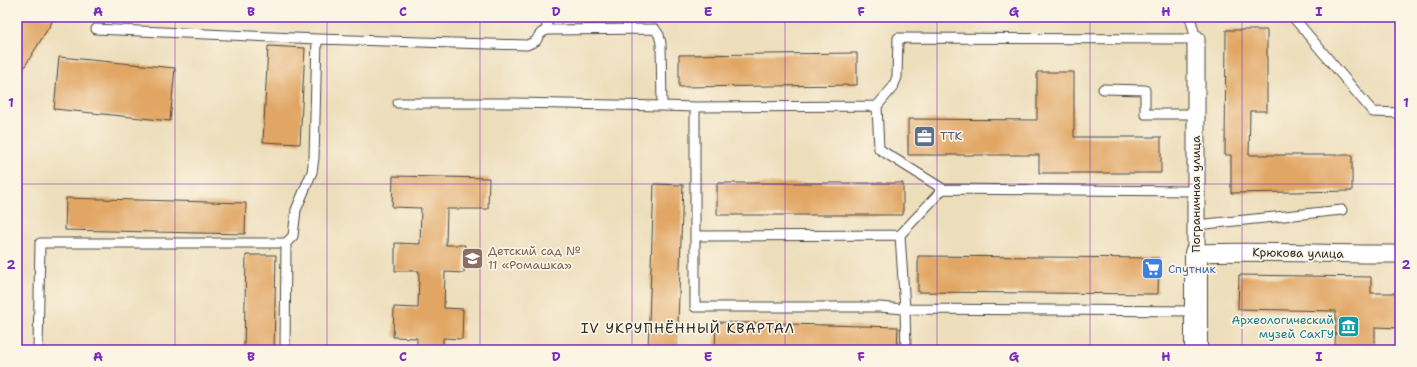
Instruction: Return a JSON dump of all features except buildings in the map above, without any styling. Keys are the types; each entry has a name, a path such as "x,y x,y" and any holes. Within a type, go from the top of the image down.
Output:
{"street":[{"name":"Пограничная улица","path":"1196,39 1196,350"},
{"name":"Крюкова улица","path":"1196,253 1222,252 1350,255 1400,254"}],"lane":[{"path":"545,17 548,30"},
{"path":"1190,17 1196,39"},
{"path":"1195,17 1196,39"},
{"path":"1293,17 1373,112 1400,113"},
{"path":"96,29 317,39 527,45 536,41 537,37 544,31 548,30 655,29 659,35 661,43 662,106"},
{"path":"1195,191 944,189 879,150 877,106 893,87 897,77 898,38 1196,39"},
{"path":"285,350 286,243 293,236 296,210 308,181 314,158 317,39"},
{"path":"1103,89 1145,90 1145,114 1196,114"},
{"path":"398,103 516,103 695,107 877,106"},
{"path":"695,107 695,307 879,307 905,309 1196,311"},
{"path":"695,236 900,235 944,189"},
{"path":"1196,225 1342,210"},
{"path":"900,235 906,350"},
{"path":"38,350 40,243 286,243"}],"place":[{"name":"ТТК","path":"925,136"},
{"name":"Детский сад № 11 «Ромашка»","path":"473,258"},
{"name":"Спутник","path":"1153,269"},
{"name":"Археологический музей СахГУ","path":"1349,327"}],"district":[{"name":"IV УКРУПНЁННЫЙ КВАРТАЛ","path":"688,328"}]}
